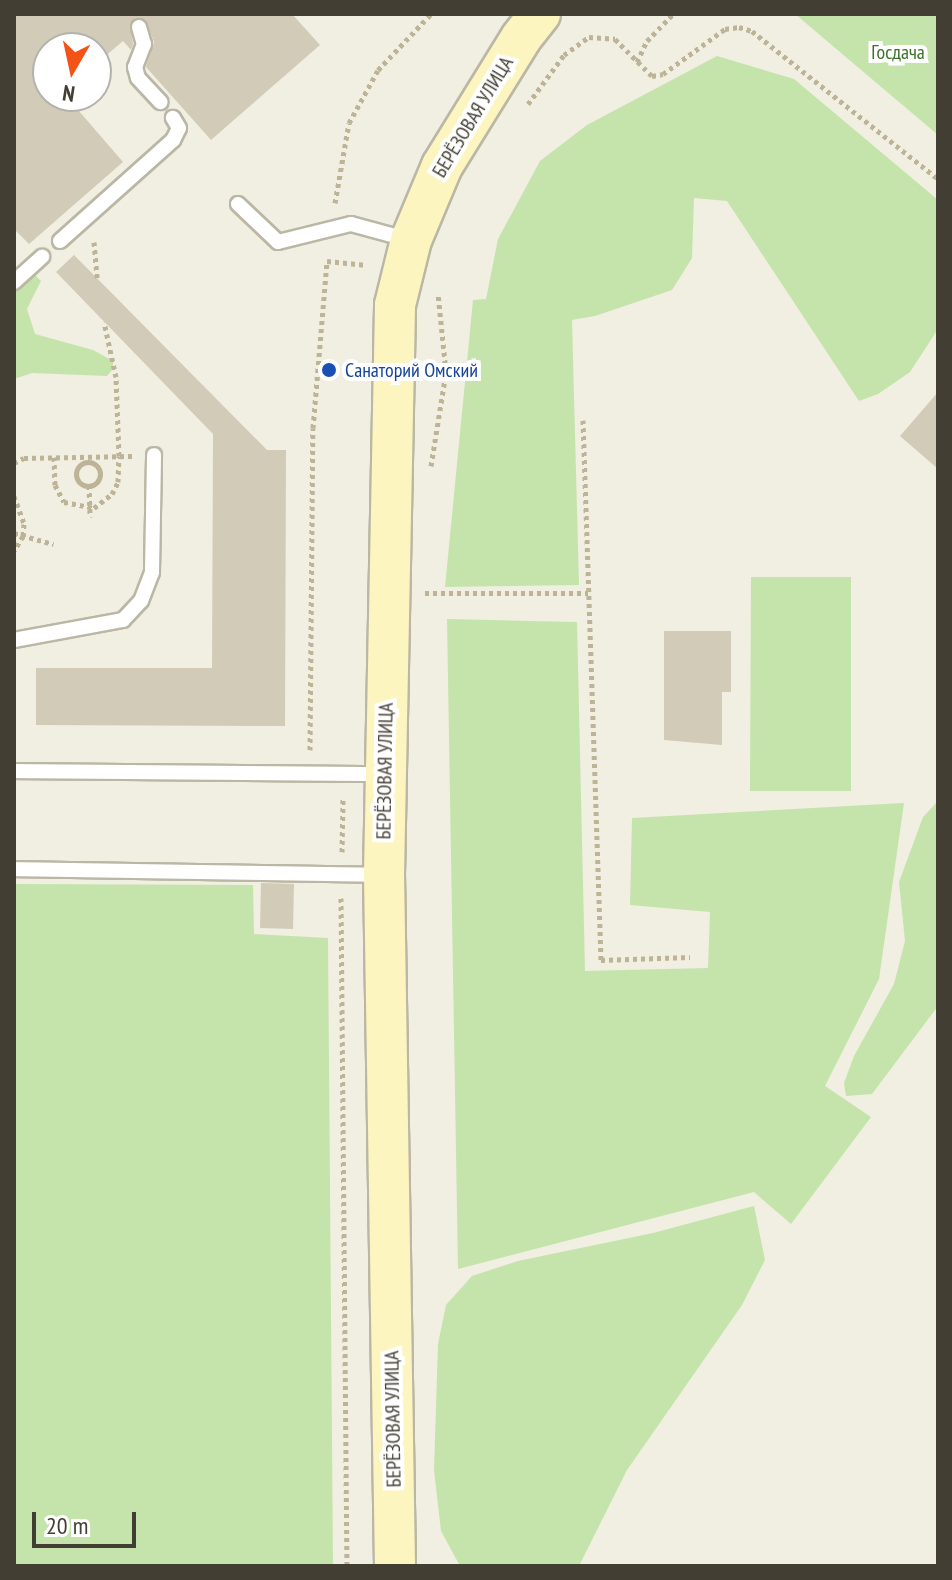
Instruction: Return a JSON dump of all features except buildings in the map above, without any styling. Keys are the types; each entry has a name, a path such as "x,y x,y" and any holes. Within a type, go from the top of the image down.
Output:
{"main road":[{"name":"БЕРЁЗОВАЯ УЛИЦА","path":"395,1566 384,875 395,305 411,240 442,166 467,121 540,14"}],"lane":[{"path":"139,27 144,44 135,67 138,78 160,102"},
{"path":"60,241 173,140 179,128 173,118"},
{"path":"238,204 278,242 351,224 411,240"},
{"path":"14,282 42,257"},
{"path":"14,640 123,620 141,601 152,572 154,455"},
{"path":"14,771 385,774"},
{"path":"14,869 384,875"}],"path":[{"path":"327,261 349,123 378,70 431,14"},
{"path":"637,62 647,41 673,14"},
{"path":"521,113 564,55 589,37 615,39 652,76 663,74 725,29 752,31 938,179"},
{"path":"438,286 446,372 439,434"},
{"path":"54,457 58,494 72,506 89,508 104,503 112,494 118,482 119,456 116,377 104,322"},
{"path":"583,420 601,960 690,957"},
{"path":"14,463 24,458 88,459 154,455"},
{"path":"88,459 100,473 98,481 89,485 78,482 75,475 77,468 88,459"},
{"path":"89,485 90,517"},
{"path":"14,496 24,524 23,536 14,551"},
{"path":"14,533 53,544"},
{"path":"388,593 588,593"}],"green space":[{"name":"Госдача","path":"795,14 938,14 938,135"},
{"path":"717,56 794,79 938,200 938,329 910,372 878,394 859,401 727,201 694,198 692,258 672,290 595,316 572,320 579,585 445,587 473,300 486,299 498,239 540,161 587,125"},
{"path":"34,274 41,281 27,309 35,334 93,350 113,361 113,369 107,376 32,373 14,379 14,292"},
{"path":"751,577 851,577 851,791 750,791"},
{"path":"447,619 577,622 585,971 708,968 710,912 630,905 632,818 904,803 879,979 825,1086 871,1117 791,1224 754,1192 458,1269"},
{"path":"938,801 938,1006 872,1094 846,1096 844,1083 854,1056 894,984 905,941 899,882 923,817"},
{"path":"14,884 253,885 254,934 328,938 333,1566 14,1566"},
{"path":"754,1206 765,1260 742,1305 627,1470 579,1566 460,1566 441,1531 434,1470 438,1344 446,1305 472,1276 518,1261 653,1233"}],"place":[{"name":"Санаторий Омский","path":"329,370"}]}
